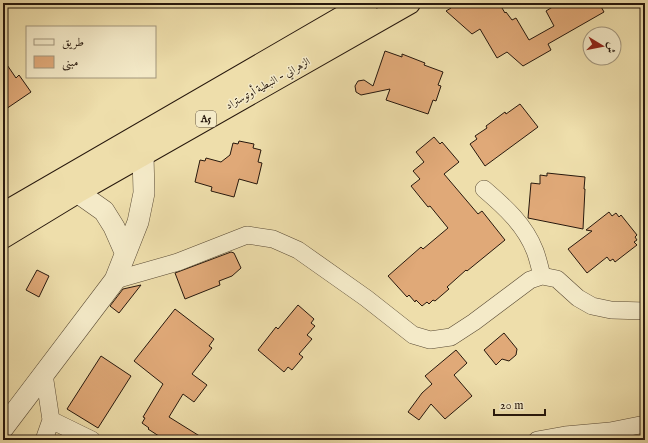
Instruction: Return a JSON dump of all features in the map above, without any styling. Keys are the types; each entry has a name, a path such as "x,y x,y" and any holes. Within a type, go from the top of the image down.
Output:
{"highway":[{"name":"الزهراني - النبطية أوتوستراد","path":"3,214 367,3"},
{"name":"الزهراني - النبطية أوتوستراد","path":"3,237 77,192 336,46 376,11 409,3"},
{"path":"325,27 336,46"}],"street":[{"path":"3,428 115,280 138,222 144,193 142,155"},
{"path":"484,189 510,212 525,230 535,252 542,276"},
{"path":"77,192 104,211 114,227 125,252"},
{"path":"115,280 178,262 246,235 274,239 298,250 366,298 413,335 430,340 451,337 474,322 530,280 542,276 557,279 578,298 597,308 645,311"},
{"path":"44,374 51,420 44,440"},
{"path":"51,420 92,440"},
{"path":"537,440 565,435 610,431 645,424"}],"building":[{"path":"449,3 499,3 505,13 506,12 512,20 516,18 529,40 554,26 546,11 559,3 599,3 604,12 548,44 551,50 523,66 507,52 497,58 480,29 472,34 446,11 451,8"},
{"path":"385,51 402,57 402,54 425,63 424,65 443,72 438,85 441,86 436,101 433,100 428,114 386,100 390,89 361,95 356,92 355,86 358,81 364,80 373,86"},
{"path":"3,59 16,78 19,75 31,92 3,111"},
{"path":"520,104 538,127 485,166 470,144 477,139 475,136 487,128 486,126 505,112 506,114"},
{"path":"434,137 440,144 442,142 459,162 444,174 478,214 482,211 505,240 467,271 466,270 447,287 449,289 435,301 433,300 429,304 427,302 422,306 416,300 415,302 409,295 407,297 388,276 421,247 423,249 448,228 411,186 420,179 413,171 424,162 416,152"},
{"path":"239,141 254,144 253,148 261,150 258,162 262,163 257,184 239,179 234,197 211,191 212,187 195,182 200,160 205,161 206,158 221,162 230,155 233,143 238,144"},
{"path":"547,173 585,177 583,229 528,218 531,183 540,184 540,175 547,176"},
{"path":"609,212 612,216 616,213 619,217 621,215 637,235 635,237 637,240 634,242 637,245 615,262 613,259 610,261 607,257 587,273 568,249 592,231 586,230"},
{"path":"231,252 234,253 241,268 232,276 219,281 220,285 185,299 175,273"},
{"path":"37,270 49,276 39,297 26,290"},
{"path":"141,285 119,313 110,306 123,289"},
{"path":"298,305 314,319 311,323 315,326 307,335 312,339 299,354 303,357 292,370 288,367 284,372 258,350 276,327 278,329"},
{"path":"175,309 214,339 209,346 212,348 192,374 207,385 194,402 183,394 169,417 206,440 165,440 148,429 149,428 142,423 145,418 143,417 163,384 134,361"},
{"path":"504,333 517,349 516,355 509,361 502,359 496,365 484,350"},
{"path":"456,350 467,363 454,375 472,396 445,419 431,404 419,420 408,412 422,393 432,384 425,376"},
{"path":"101,356 131,376 98,428 67,409"}]}
